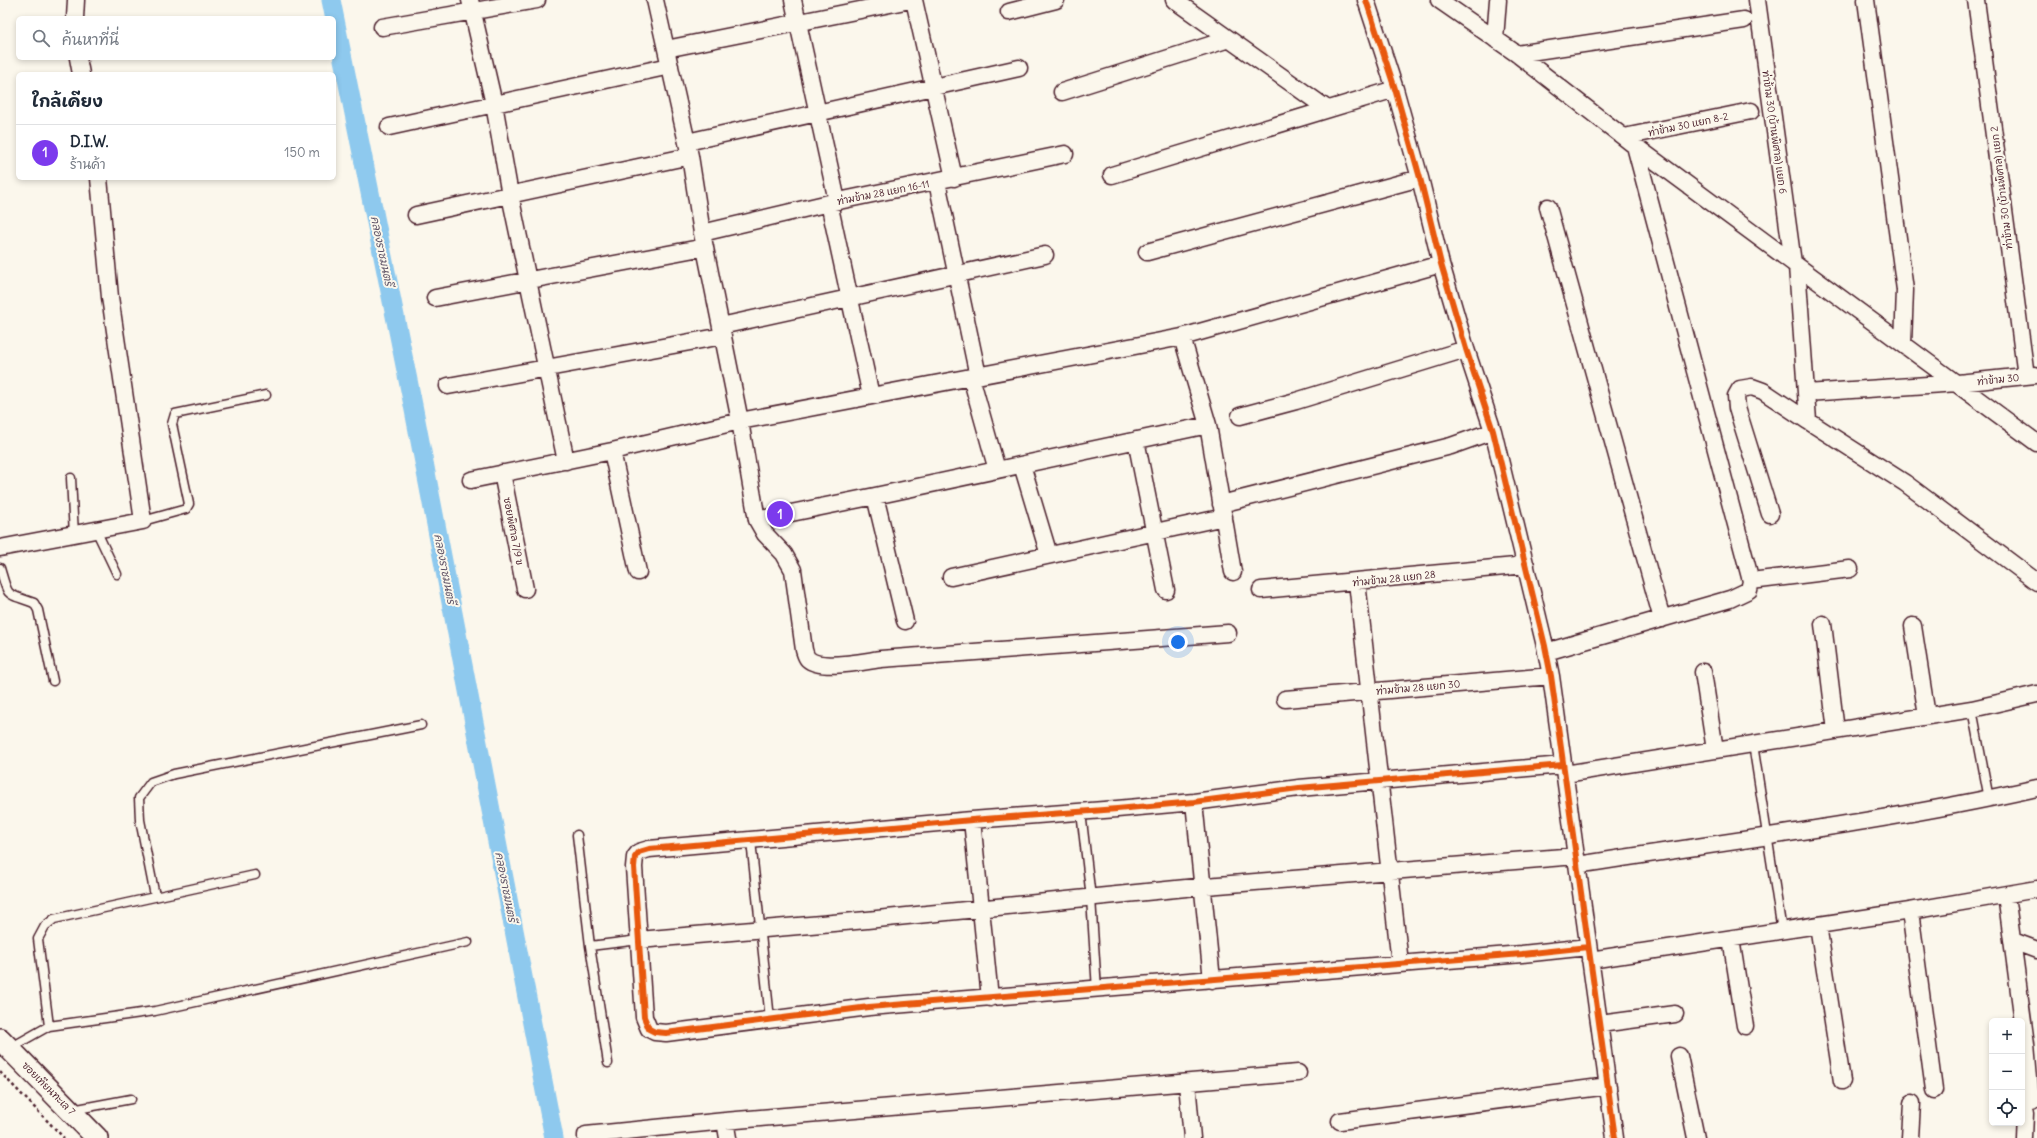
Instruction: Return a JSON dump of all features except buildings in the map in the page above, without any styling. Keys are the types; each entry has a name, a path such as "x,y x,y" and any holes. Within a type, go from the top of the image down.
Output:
{"street":[{"path":"75,16 76,0"},
{"path":"382,27 471,6 537,0"},
{"path":"655,0 688,149 704,240 740,421 757,520 765,534 784,554 793,570 804,650 808,659 818,664 830,665 897,657 1228,633"},
{"path":"793,0 819,113 849,298 871,396"},
{"path":"666,49 910,0"},
{"path":"914,0 954,178"},
{"path":"1009,12 1056,0"},
{"path":"1174,0 1326,108"},
{"path":"1366,0 1420,178 1441,264 1466,349 1493,431 1546,652 1551,676 1615,1138"},
{"path":"1439,0 1517,54 1630,142 1795,265 1958,383 2037,443"},
{"path":"1495,39 1498,0"},
{"name":"ท่าข้าม 30 (บ้านพิศาล) แยก 6","path":"1757,0 1795,265 1808,421"},
{"path":"1866,0 1905,290 1903,344"},
{"name":"ท่าข้าม 30 (บ้านพิศาล) แยก 2","path":"1976,0 2032,376"},
{"path":"471,6 494,104 510,195 530,280 546,368 566,461"},
{"path":"1517,54 1744,20"},
{"path":"1062,92 1229,39"},
{"path":"78,60 81,72"},
{"path":"389,127 670,66"},
{"path":"416,215 510,195 819,113 1019,68"},
{"path":"1112,174 1326,108 1394,89"},
{"name":"ท่าข้าม 30 แยก 8-2","path":"1630,142 1751,112"},
{"path":"1546,652 1743,594 1749,590 1752,581 1630,142"},
{"name":"ท่ามข้าม 28 แยก 16-11","path":"435,298 530,280 704,240 833,202 937,182 1065,154"},
{"path":"1147,252 1420,178"},
{"path":"0,548 143,522 110,297 99,180"},
{"path":"937,182 956,274 974,376 997,470"},
{"path":"1548,207 1662,619"},
{"path":"448,386 546,368 722,331 849,298 1045,255"},
{"path":"471,480 612,451 740,421 1182,337 1441,264"},
{"path":"1182,337 1208,425 1233,572"},
{"path":"1240,416 1296,401 1466,349"},
{"name":"ท่าข้าม 30","path":"1806,394 2032,376"},
{"path":"1770,514 1737,408 1736,396 1740,389 1752,387 1763,391 1905,483 2037,582"},
{"path":"757,520 1208,425"},
{"path":"951,577 1154,532 1223,510 1451,446 1493,431"},
{"path":"1136,440 1166,590"},
{"path":"612,451 638,572"},
{"path":"1022,465 1049,556"},
{"name":"ซอยพิศาล 7/9 ข","path":"502,473 525,588"},
{"path":"875,496 905,621"},
{"name":"ท่ามข้าม 28 แยก 28","path":"1261,590 1526,565"},
{"path":"1752,581 1850,569"},
{"path":"1357,582 1391,872 1400,963"},
{"path":"1823,624 1836,731"},
{"path":"1913,626 1927,716"},
{"path":"1703,672 1715,750"},
{"name":"ท่ามข้าม 28 แยก 30","path":"1285,699 1551,676"},
{"path":"2037,694 1972,709 1836,731 1715,750 1564,770 1380,781 1299,788 1194,802 649,849 639,852 635,857 634,867 644,1017 649,1030 666,1033 869,1007 1097,990 1400,963 1589,953 1782,931 2037,889"},
{"path":"639,940 981,909 1203,886 1391,872 1576,861 1766,836 1989,799 2037,788"},
{"path":"1194,802 1212,980"},
{"path":"972,820 990,998"},
{"path":"2006,895 2032,1046 2028,1108 2024,1138"},
{"path":"1910,911 1934,1090"},
{"path":"1818,925 1842,1081"},
{"path":"1731,938 1745,1026"},
{"path":"2013,941 2037,950"},
{"path":"1600,1024 1674,1014"},
{"name":"ซอยเทียนทะเล 7","path":"5,1043 97,1138"},
{"path":"1679,1056 1696,1138"},
{"path":"586,1138 586,1134 725,1121 1298,1073"},
{"path":"1187,1083 1192,1138"},
{"path":"1340,1121 1608,1086"},
{"path":"1910,1138 1912,1103"},
{"path":"725,1121 728,1138"}],"lane":[{"path":"143,522 186,509 188,504 172,424 175,414 266,395"},
{"path":"71,478 74,535"},
{"path":"96,530 117,574"},
{"path":"0,568 7,591 12,596 34,603 38,610 53,681"},
{"path":"1972,709 1989,799"},
{"path":"155,896 140,820 139,798 150,782 174,774 421,725"},
{"path":"1753,744 1766,836 1782,931"},
{"path":"1081,812 1090,898 1097,990"},
{"path":"577,835 590,946 608,1063"},
{"path":"751,841 770,1019"},
{"path":"49,1026 38,940 45,926 54,919 255,875"},
{"path":"590,946 639,940"},
{"path":"5,1043 49,1026 155,1011 468,942"},
{"path":"72,1111 131,1099"}],"path":[{"path":"0,1072 64,1138"}],"waterway":[{"name":"คลองราชมนตรี","path":"331,0 334,16"},
{"name":"คลองราชมนตรี","path":"336,25 413,405 554,1138"}],"cycle path":[{"path":"1366,0 1395,89 1420,178 1441,264 1466,349 1493,431 1545,646 1551,676 1615,1138"},
{"path":"1563,765 1299,788 1194,802 649,849 639,852 635,857 634,867 644,1017 649,1029 655,1032 666,1033 869,1007 1522,954 1588,947"}],"place":[{"name":"D.I.W.","path":"780,514"}]}
